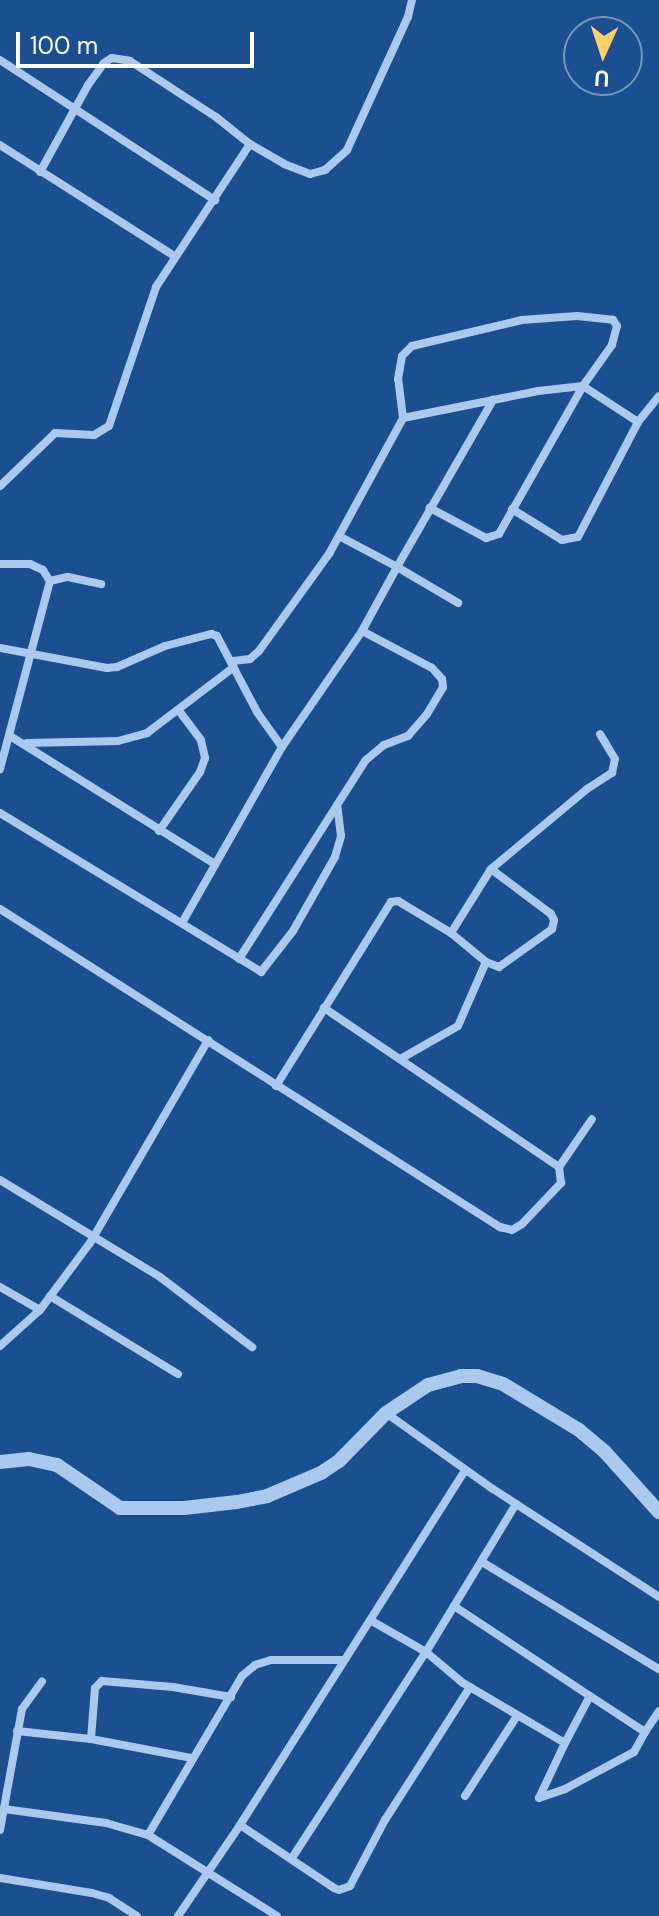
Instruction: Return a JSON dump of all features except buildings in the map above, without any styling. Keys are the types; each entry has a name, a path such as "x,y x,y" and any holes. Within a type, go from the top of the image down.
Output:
{"street":[{"path":"40,172 104,63 120,58 216,117 250,144 284,164 310,174 335,163 356,135 408,17 412,0"},
{"path":"0,60 215,200"},
{"path":"0,486 55,433 94,435 109,426 156,287 250,144"},
{"path":"0,145 174,256"},
{"path":"26,744 118,741 147,733 179,711 233,664 250,659 259,651 339,536 403,418 398,379 402,356 412,346 522,320 577,316 613,320 617,326 616,336 493,539 430,508"},
{"path":"403,418 583,386 638,422"},
{"path":"512,509 562,540 578,537 638,422 659,396"},
{"path":"182,923 282,747 362,631 493,400"},
{"path":"339,536 458,603"},
{"path":"0,564 30,564 43,570 50,581 0,769"},
{"path":"50,581 68,577 101,584"},
{"path":"239,959 366,760 384,745 408,736 427,714 443,687 432,668 362,631"},
{"path":"0,648 94,668 117,667 165,646 206,633 217,636 257,712 282,747"},
{"path":"159,831 200,772 205,758 201,740 179,711"},
{"path":"451,933 491,869 587,789 612,773 615,759 600,734"},
{"path":"10,736 215,864"},
{"path":"0,813 261,972 293,931 335,857 341,836 337,805"},
{"path":"276,1086 391,902 398,901 451,933 486,962 499,967 507,965 549,934 554,925 551,914 491,869"},
{"path":"0,909 500,1227 512,1230 522,1224 561,1183 559,1167 592,1119"},
{"path":"402,1058 458,1026 486,962"},
{"path":"324,1008 559,1167"},
{"path":"0,1346 40,1310 95,1235 208,1040"},
{"path":"0,1180 160,1277 252,1347"},
{"path":"0,1287 40,1310"},
{"path":"50,1296 178,1374"},
{"path":"0,1462 29,1459 57,1465 120,1508 208,1506 267,1496 310,1479 339,1461 386,1413 428,1385 446,1379 477,1376 503,1384 579,1430 605,1452 659,1512"},
{"path":"386,1413 465,1470 659,1597"},
{"path":"178,1916 240,1825 465,1470"},
{"path":"292,1858 426,1652 516,1504"},
{"path":"482,1562 659,1669"},
{"path":"454,1606 645,1732"},
{"path":"370,1620 426,1652 470,1687 565,1743"},
{"path":"148,1835 242,1676 255,1665 271,1660 343,1660"},
{"path":"0,1830 22,1709 42,1681"},
{"path":"91,1739 95,1688 102,1681 231,1697"},
{"path":"240,1825 334,1888 350,1886 385,1820 470,1687"},
{"path":"590,1696 539,1798 565,1789 634,1752 659,1711"},
{"path":"465,1796 517,1716"},
{"path":"17,1731 91,1739 192,1758"},
{"path":"4,1809 106,1823 148,1835 277,1916"},
{"path":"0,1878 92,1893 109,1898 137,1916"}]}
